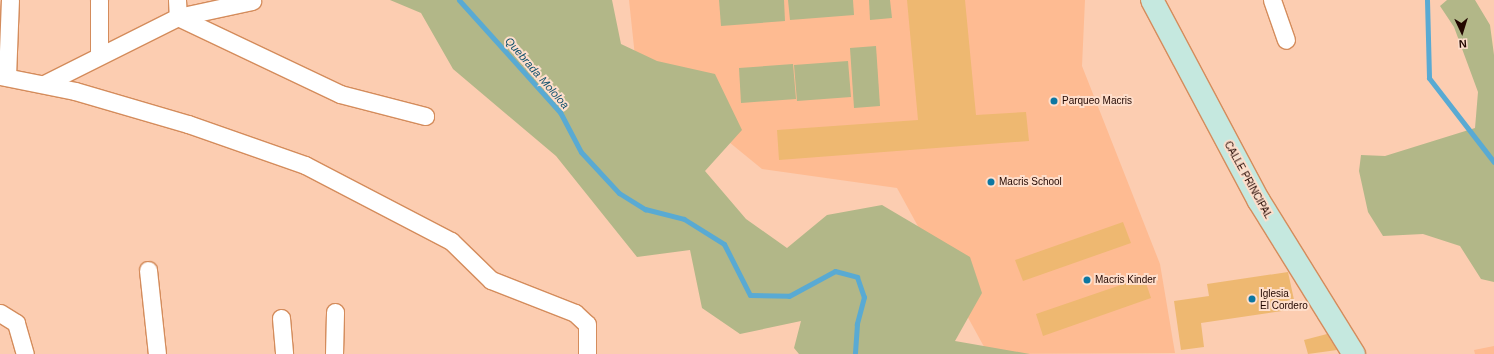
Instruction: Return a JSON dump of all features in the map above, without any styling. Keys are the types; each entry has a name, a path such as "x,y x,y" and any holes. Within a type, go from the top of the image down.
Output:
{"street":[{"path":"10,0 3,77 44,84 188,124 312,169 451,241 491,280 575,313 587,324 587,354"},
{"path":"99,0 99,53"},
{"name":"CALLE PRINCIPAL","path":"1152,0 1259,201 1354,354"},
{"path":"1272,0 1286,40"},
{"path":"44,84 178,8 252,1"},
{"path":"178,8 340,94 425,116"},
{"path":"148,270 157,354"},
{"path":"334,354 335,312"},
{"path":"0,313 16,323 24,354"},
{"path":"281,318 284,354"}],"shaded area":[{"name":"Macris School","path":"629,0 1085,0 1082,66 1160,264 1175,353 988,354 897,188 762,169 636,66"},
{"path":"1494,346 1494,354 1475,354 1474,350"}],"green space":[{"path":"390,0 612,0 621,44 657,61 715,74 742,130 705,171 746,219 787,248 827,215 882,205 970,257 982,293 955,341 1030,354 799,354 794,348 801,321 740,334 702,308 690,250 637,257 556,156 453,69 421,13"},
{"path":"719,0 784,0 785,21 721,26"},
{"path":"788,0 853,0 854,15 790,20"},
{"path":"869,0 890,0 892,18 870,20"},
{"path":"1447,0 1475,0 1490,25 1494,55 1494,282 1481,279 1460,246 1423,234 1383,236 1368,212 1359,171 1361,155 1385,156 1475,128 1478,92 1454,27 1440,6"},
{"path":"876,46 880,106 854,108 850,48"},
{"path":"848,61 851,97 797,101 794,65"},
{"path":"793,64 796,99 741,103 739,68"}],"building":[{"path":"907,0 965,0 976,115 1026,112 1029,141 779,160 777,130 918,120"},
{"path":"1123,222 1131,243 1023,281 1015,260"},
{"path":"1288,272 1296,309 1201,323 1204,347 1181,350 1174,301 1209,296 1207,284"},
{"path":"1144,277 1151,298 1043,336 1036,314"},
{"path":"1327,334 1337,350 1308,354 1304,340"}],"waterway":[{"name":"Quebrada Mololoa","path":"459,0 560,112 581,152 619,193 645,209 684,219 724,244 750,295 789,296 835,271 857,277 864,297 857,324 855,354"},
{"path":"1427,0 1429,78 1494,162"}],"place":[{"name":"Parqueo Macris","path":"1054,101"},
{"name":"Macris School","path":"991,182"},
{"name":"Macris Kinder","path":"1087,280"},
{"name":"Iglesia El Cordero","path":"1252,299"}]}
